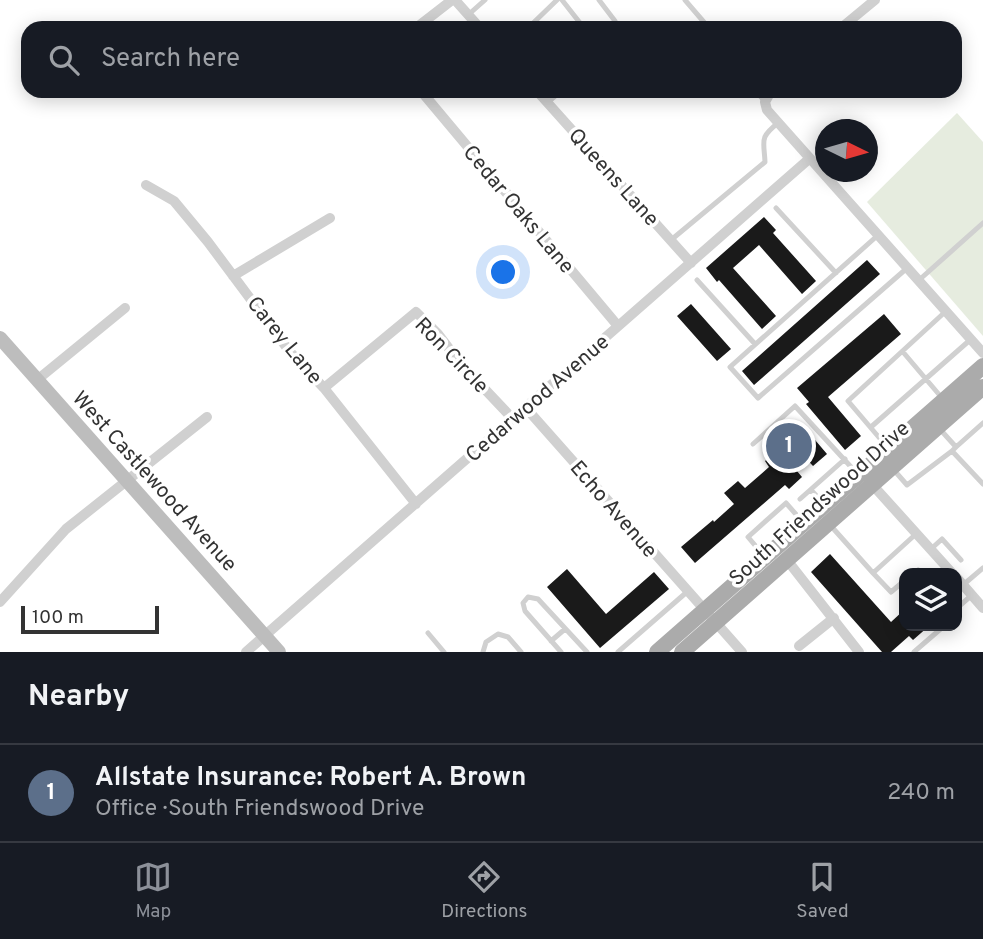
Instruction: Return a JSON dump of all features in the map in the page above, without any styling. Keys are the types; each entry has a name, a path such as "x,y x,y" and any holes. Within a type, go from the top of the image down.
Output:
{"main road":[{"name":"South Friendswood Drive","path":"657,652 824,504 891,467 979,388 983,366"},
{"name":"South Friendswood Drive","path":"682,652 828,523 867,479 889,448 944,401 979,388"}],"street":[{"path":"425,21 453,0 474,21"},
{"path":"849,21 870,1"},
{"name":"Cedar Oaks Lane","path":"427,98 618,326"},
{"name":"Queens Lane","path":"543,98 691,262"},
{"path":"769,98 767,110 983,354"},
{"name":"Cedarwood Avenue","path":"246,652 809,159"},
{"name":"Carey Lane","path":"146,185 174,201 290,352 324,387 416,504"},
{"path":"233,276 330,218"},
{"path":"37,380 125,308"},
{"name":"Ron Circle","path":"324,387 416,312 513,419"},
{"name":"West Castlewood Avenue","path":"0,338 279,652"},
{"name":"Echo Avenue","path":"526,408 742,652"},
{"path":"0,602 66,529 207,417"},
{"path":"867,479 948,568"},
{"path":"787,560 859,652"},
{"path":"962,584 983,608"},
{"path":"799,646 834,618"}],"lane":[{"path":"468,15 485,0"},
{"path":"536,21 559,0 578,21"},
{"path":"599,0 615,21"},
{"path":"685,0 703,21"},
{"path":"547,103 553,98"},
{"path":"671,240 765,162 763,138 778,122"},
{"path":"776,208 836,273"},
{"path":"918,281 983,223"},
{"path":"877,236 730,367 758,398 906,269"},
{"path":"697,280 755,344"},
{"path":"889,448 848,401 945,312"},
{"path":"871,427 970,340"},
{"path":"903,352 944,401"},
{"path":"752,444 795,406 852,468 867,479"},
{"path":"891,467 907,485 983,423"},
{"path":"937,426 983,484"},
{"path":"800,499 845,459"},
{"path":"811,490 824,504"},
{"path":"765,557 748,537 786,503 803,523"},
{"path":"828,523 891,592 899,585"},
{"path":"873,573 917,533"},
{"path":"931,549 942,538 961,560"},
{"path":"962,581 983,568"},
{"path":"618,652 688,591"},
{"path":"962,604 972,595"},
{"path":"561,652 525,611 523,603 528,597 538,599 587,652"},
{"path":"551,641 565,628"},
{"path":"914,652 938,631"},
{"path":"428,633 444,652"},
{"path":"483,652 486,642 493,636 504,634 521,652"}],"shaded area":[{"path":"957,113 983,142 983,336 867,202"}],"building":[{"path":"764,217 776,230 773,233 816,281 802,294 759,245 733,268 776,316 762,329 706,268"},
{"path":"867,260 880,274 754,385 742,371"},
{"path":"691,304 731,349 717,361 677,316"},
{"path":"884,314 901,334 828,397 861,436 845,450 806,404 809,402 797,388"},
{"path":"804,427 827,454 813,466 797,449 786,458 802,477 789,489 785,485 695,563 681,547 734,504 724,493 738,481 745,488 769,467 765,461"},
{"path":"830,554 891,622 899,615 899,631 923,631 913,640 909,636 891,652 882,652 811,572"},
{"path":"567,569 606,614 654,572 669,589 600,648 547,587"}],"place":[{"name":"Allstate Insurance: Robert A. Brown","path":"789,446"}]}
